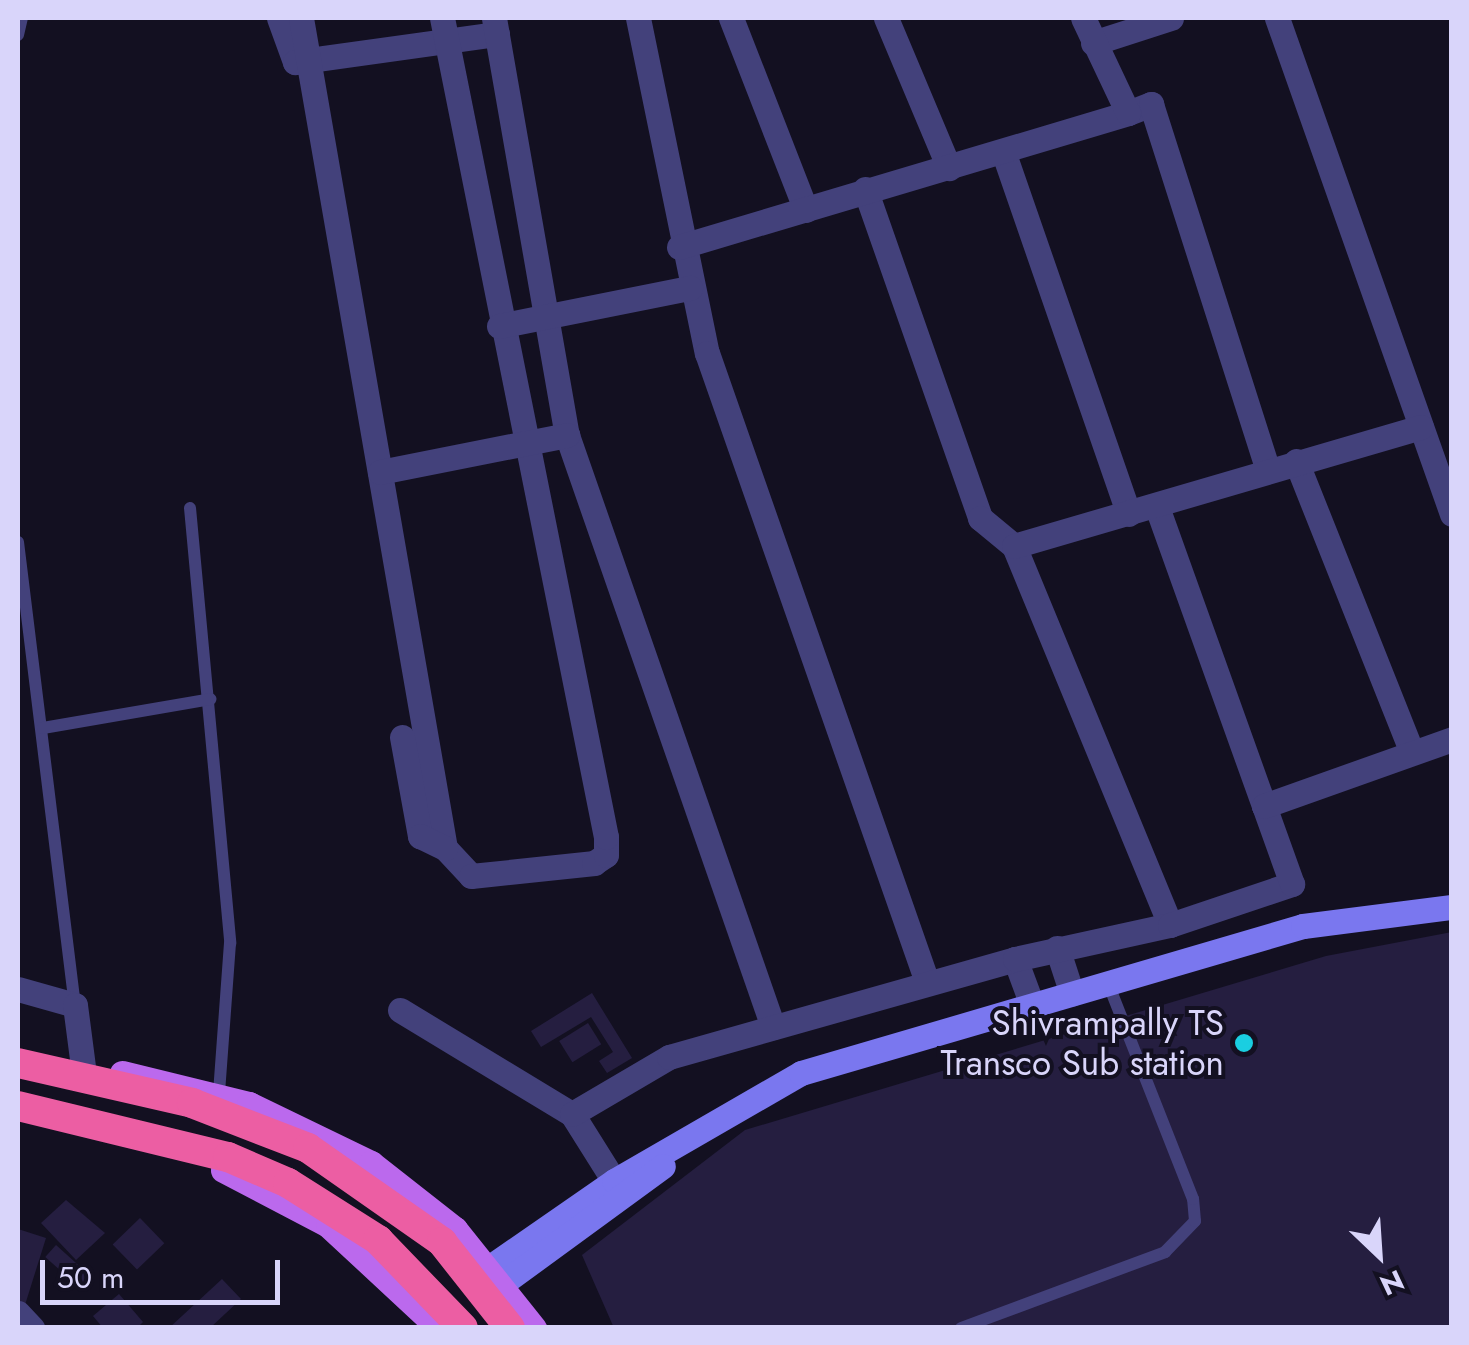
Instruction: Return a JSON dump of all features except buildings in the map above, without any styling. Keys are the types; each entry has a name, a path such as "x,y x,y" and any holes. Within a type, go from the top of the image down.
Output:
{"highway":[{"path":"18,1060 192,1104 308,1148 442,1242 510,1328"},
{"path":"18,1106 228,1157 288,1183 378,1240 440,1326"}],"main road":[{"path":"18,1060 83,1067 219,1094 372,1163 496,1275 534,1328"},
{"path":"18,1114 177,1152 280,1197 367,1254 440,1326"}],"street":[{"path":"280,18 285,53 308,62 444,30 495,26 567,435 772,1027"},
{"path":"301,18 445,848"},
{"path":"638,18 679,247 690,288 927,982"},
{"path":"732,18 806,210"},
{"path":"886,18 949,168"},
{"path":"1082,18 1128,113"},
{"path":"1093,43 1124,25 1171,18"},
{"path":"1277,18 1452,514"},
{"path":"402,737 420,836 445,848 472,876 594,863 606,855 522,448 444,30"},
{"path":"679,247 1151,104 1268,470"},
{"path":"1003,151 1129,514"},
{"path":"865,189 980,518 1014,546 1170,925"},
{"path":"500,326 690,288"},
{"path":"1014,546 1157,507 1296,461 1421,428"},
{"path":"380,472 522,448 567,435"},
{"path":"1296,461 1412,752"},
{"path":"572,1114 668,1057 1056,948 1170,925 1292,884 1157,507"},
{"path":"1264,806 1452,740"},
{"path":"496,1275 614,1182 685,1146 801,1074 1303,926 1452,907"},
{"path":"1056,948 1072,994"},
{"path":"1016,959 1032,1005"},
{"path":"18,988 75,1005 83,1067"},
{"path":"400,1010 572,1114 614,1182"},
{"path":"496,1275 626,1198 685,1146"},
{"path":"18,1313 32,1328"}],"lane":[{"path":"18,36 22,18"},
{"path":"190,508 211,699 230,943 219,1094"},
{"path":"18,542 75,1005"},
{"path":"43,728 211,699"},
{"path":"961,1328 1165,1252 1195,1221 1194,1198 1108,983"}],"place":[{"name":"Shivrampally TS Transco Sub station","path":"1244,1043"}]}
